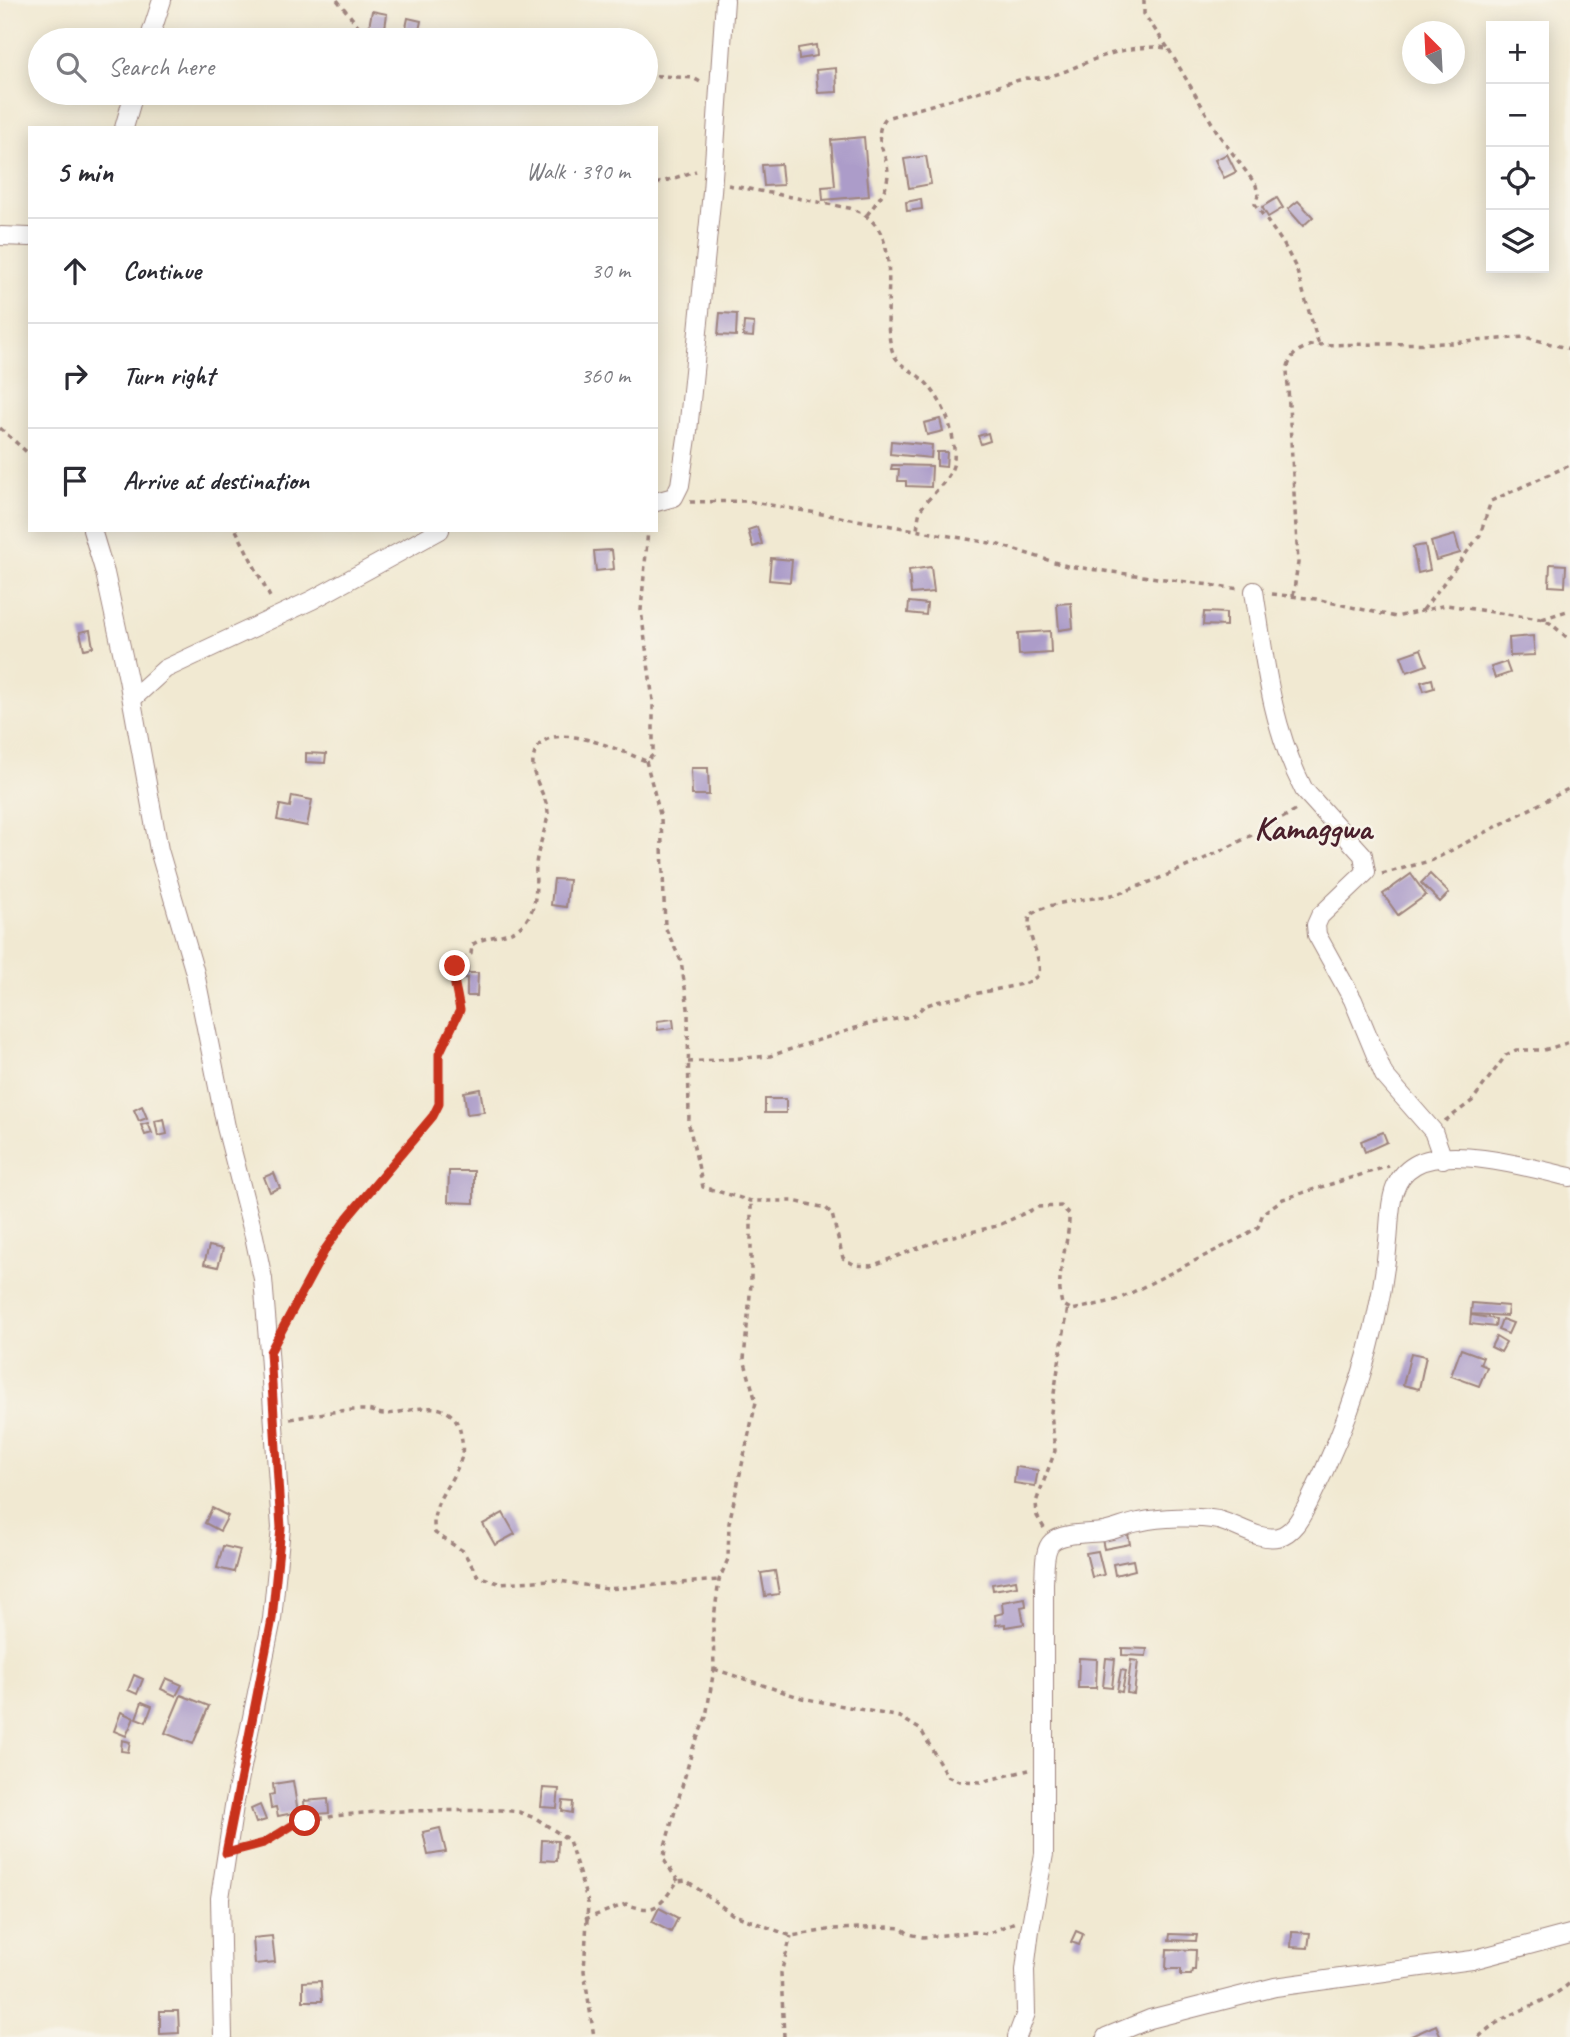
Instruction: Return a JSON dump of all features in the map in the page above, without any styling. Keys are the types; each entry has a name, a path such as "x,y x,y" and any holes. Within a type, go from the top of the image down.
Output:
{"street":[{"path":"153,28 162,0"},
{"path":"658,501 674,497 680,485 688,430 712,177 724,0"},
{"path":"125,126 131,105"},
{"path":"0,236 28,237"},
{"path":"93,532 105,573 132,699 159,850 198,984 226,1127 254,1236 263,1279 270,1352 281,1528 272,1619 226,1853 220,1898 223,2037"},
{"path":"132,699 165,669 279,615 436,532"},
{"path":"1254,591 1275,723 1298,778 1312,800 1363,855 1367,864 1366,872 1320,916 1316,925 1317,935 1353,1000 1384,1075 1437,1138 1443,1159"},
{"path":"1017,2037 1026,2013 1025,1970 1044,1854 1044,1583 1048,1549 1052,1542 1157,1519 1215,1519 1276,1537 1292,1528 1301,1518 1329,1463 1354,1397 1382,1286 1394,1189 1407,1170 1417,1163 1443,1159 1496,1160 1570,1177"},
{"path":"1105,2037 1150,2019 1275,1987 1472,1960 1570,1934"}],"path":[{"path":"337,0 360,28"},
{"path":"1144,0 1144,14 1168,48 1219,135 1256,185 1258,195 1255,204 1283,243 1296,268 1319,345"},
{"path":"867,215 887,183 888,171 878,137 878,127 886,118 1026,78 1041,80 1101,56 1156,46 1168,48"},
{"path":"658,76 693,78 707,86 717,99"},
{"path":"658,183 700,170 712,177 867,215 880,229 886,254 892,349 898,362 920,377 931,389 945,411 951,435 954,463 920,511 917,530"},
{"path":"1293,596 1298,563 1287,370 1290,357 1299,349 1319,345 1451,343 1525,337 1570,349"},
{"path":"0,428 28,453"},
{"path":"1422,612 1480,535 1491,501 1570,466"},
{"path":"674,497 687,502 747,501 996,544 1067,566 1293,596 1376,615 1396,617 1446,605 1540,619 1550,623 1570,640"},
{"path":"237,532 279,615"},
{"path":"646,761 653,755 654,747 653,701 641,610 648,532"},
{"path":"1540,619 1570,610"},
{"path":"270,1352 326,1248 347,1218 433,1116 439,1104 439,1054 460,1010 453,975 455,966 471,954 472,945 479,940 514,931 525,923 537,902 536,861 548,813 533,762 538,748 549,740 584,737 646,761"},
{"path":"646,761 661,818 665,927 670,944 681,961 688,1008 689,1125 700,1162 699,1179 703,1187 751,1200 793,1200 826,1208 832,1214 843,1258 855,1265 871,1266 944,1238 997,1226 1038,1206 1061,1206 1069,1214 1070,1226 1059,1272 1059,1292 1062,1304 1084,1309 1117,1300 1231,1242 1258,1227 1263,1213 1283,1199 1357,1178 1385,1166 1407,1170"},
{"path":"1380,875 1433,860 1570,788"},
{"path":"688,1062 769,1056 868,1024 914,1016 923,1006 936,1002 1027,983 1039,975 1040,965 1027,927 1030,915 1055,904 1120,893 1170,874 1247,840 1312,800"},
{"path":"1437,1138 1442,1123 1472,1101 1506,1055 1516,1050 1544,1050 1570,1042"},
{"path":"678,1881 664,1860 665,1846 693,1748 706,1717 714,1669 713,1626 719,1580 728,1559 729,1523 756,1402 744,1359 751,1284 751,1200"},
{"path":"1052,1542 1037,1516 1036,1502 1055,1451 1051,1412 1068,1307"},
{"path":"274,1421 367,1410 383,1415 422,1408 442,1408 456,1421 462,1436 462,1455 435,1504 433,1521 436,1533 463,1551 478,1576 498,1583 554,1580 607,1589 719,1580"},
{"path":"714,1669 802,1699 900,1717 921,1730 947,1776 960,1781 980,1782 1045,1766"},
{"path":"226,1853 264,1843 293,1825 305,1821 393,1813 519,1812 569,1840 588,1903 584,1971 594,2037"},
{"path":"585,1919 626,1904 643,1911 651,1910 665,1899 678,1881 686,1880 702,1889 732,1914 792,1936 834,1929 889,1927 901,1928 909,1934 923,1937 974,1932 987,1934 1033,1915"},
{"path":"784,2037 781,1973 792,1936"},
{"path":"1479,2037 1501,2021 1560,1992 1570,1983"}],"building":[{"path":"372,11 387,14 385,28 369,28"},
{"path":"408,18 421,21 420,28 406,28"},
{"path":"816,45 817,56 799,59 798,48"},
{"path":"836,68 837,92 818,93 816,70"},
{"path":"864,137 869,196 823,200 822,187 835,186 831,140"},
{"path":"1227,154 1236,172 1224,178 1215,160"},
{"path":"926,156 931,184 909,188 904,159"},
{"path":"781,164 783,185 764,186 762,165"},
{"path":"1277,198 1283,208 1268,217 1262,207"},
{"path":"921,199 922,209 907,211 906,202"},
{"path":"1298,201 1313,217 1303,226 1288,209"},
{"path":"720,313 737,314 736,336 718,335"},
{"path":"744,322 754,323 753,337 743,336"},
{"path":"940,419 943,431 927,435 924,423"},
{"path":"988,433 990,441 981,444 978,436"},
{"path":"891,441 932,445 931,458 890,454"},
{"path":"937,452 947,452 946,467 937,466"},
{"path":"892,465 932,466 931,487 906,486 906,481 898,481 899,469 891,469"},
{"path":"757,527 762,544 753,547 748,530"},
{"path":"1455,535 1460,553 1436,560 1431,542"},
{"path":"1425,545 1430,570 1418,573 1413,547"},
{"path":"612,550 614,569 596,571 594,551"},
{"path":"771,558 792,560 790,582 769,580"},
{"path":"1550,564 1566,565 1565,587 1549,586"},
{"path":"931,567 934,592 911,594 909,570"},
{"path":"909,602 927,604 926,615 908,613"},
{"path":"1071,603 1073,628 1059,630 1057,604"},
{"path":"1204,612 1226,613 1226,626 1203,625"},
{"path":"90,630 93,647 84,649 80,632"},
{"path":"1050,631 1051,653 1019,655 1018,633"},
{"path":"1533,636 1535,655 1510,656 1509,638"},
{"path":"1421,649 1427,665 1407,672 1401,656"},
{"path":"1506,662 1510,673 1495,678 1491,667"},
{"path":"1432,679 1434,688 1424,691 1421,682"},
{"path":"306,753 326,754 325,763 306,762"},
{"path":"691,768 708,768 709,795 692,795"},
{"path":"292,796 312,800 307,826 277,820 280,805 290,807"},
{"path":"1411,874 1426,895 1398,915 1383,894"},
{"path":"1430,874 1449,893 1440,902 1421,883"},
{"path":"554,879 569,880 566,907 551,905"},
{"path":"459,966 468,966 468,973 478,973 477,996 467,996 467,978 458,978"},
{"path":"673,1019 674,1028 658,1030 657,1021"},
{"path":"480,1089 484,1112 467,1114 464,1092"},
{"path":"765,1099 786,1099 786,1113 765,1113"},
{"path":"142,1106 147,1118 139,1121 134,1110"},
{"path":"164,1119 167,1134 158,1136 155,1121"},
{"path":"148,1123 152,1133 145,1135 141,1125"},
{"path":"1383,1132 1387,1142 1365,1152 1361,1141"},
{"path":"449,1171 474,1171 474,1203 448,1202"},
{"path":"274,1173 280,1188 270,1192 264,1177"},
{"path":"209,1246 223,1249 218,1267 204,1264"},
{"path":"1472,1303 1508,1306 1507,1316 1471,1314"},
{"path":"1471,1315 1496,1319 1495,1327 1470,1324"},
{"path":"1502,1319 1513,1323 1508,1334 1498,1330"},
{"path":"1496,1337 1506,1343 1501,1352 1491,1347"},
{"path":"1461,1349 1483,1357 1480,1364 1487,1367 1479,1386 1451,1376"},
{"path":"1411,1353 1426,1356 1419,1389 1403,1385"},
{"path":"1016,1467 1038,1470 1035,1486 1014,1483"},
{"path":"212,1508 228,1516 220,1531 205,1523"},
{"path":"503,1513 515,1534 495,1545 483,1524"},
{"path":"1128,1534 1130,1544 1104,1549 1102,1539"},
{"path":"223,1546 240,1550 234,1572 217,1568"},
{"path":"1098,1551 1104,1575 1092,1577 1086,1553"},
{"path":"1133,1560 1135,1570 1115,1575 1113,1564"},
{"path":"775,1571 779,1594 765,1596 761,1573"},
{"path":"1016,1580 1017,1586 993,1590 992,1584"},
{"path":"1025,1598 1026,1606 1021,1607 1024,1624 1005,1627 1005,1624 996,1625 995,1615 1003,1613 1002,1602"},
{"path":"1122,1648 1147,1649 1146,1656 1122,1655"},
{"path":"1079,1658 1097,1659 1096,1688 1078,1688"},
{"path":"1106,1658 1115,1659 1112,1688 1103,1687"},
{"path":"1131,1660 1138,1661 1134,1694 1127,1693"},
{"path":"1121,1670 1126,1671 1122,1692 1117,1691"},
{"path":"134,1675 143,1679 137,1694 128,1690"},
{"path":"166,1678 182,1685 176,1696 161,1689"},
{"path":"181,1695 209,1706 193,1744 165,1733"},
{"path":"142,1702 152,1706 146,1722 136,1718"},
{"path":"121,1712 134,1718 126,1736 114,1731"},
{"path":"122,1740 130,1742 128,1752 121,1751"},
{"path":"293,1781 298,1812 278,1816 276,1807 271,1808 269,1795 274,1794 273,1784"},
{"path":"543,1788 559,1789 557,1808 541,1807"},
{"path":"328,1799 329,1813 305,1815 304,1801"},
{"path":"563,1801 573,1802 572,1813 562,1811"},
{"path":"260,1805 266,1820 256,1823 251,1809"},
{"path":"440,1828 446,1852 428,1855 423,1832"},
{"path":"542,1840 558,1841 557,1861 541,1860"},
{"path":"659,1908 678,1918 671,1932 652,1922"},
{"path":"1076,1931 1083,1934 1079,1945 1071,1942"},
{"path":"1292,1932 1310,1933 1308,1948 1291,1947"},
{"path":"1170,1934 1197,1935 1196,1941 1169,1940"},
{"path":"272,1936 275,1962 255,1964 253,1938"},
{"path":"1167,1949 1196,1950 1195,1970 1192,1970 1191,1975 1181,1975 1181,1969 1166,1969"},
{"path":"321,1981 322,2001 303,2001 303,1982"},
{"path":"160,2011 178,2011 179,2033 160,2034"},
{"path":"1436,2025 1441,2037 1409,2037"}],"district":[{"name":"Kamaggwa","path":"1313,827"}],"route":[{"path":"305,1821 293,1825 264,1843 226,1853 272,1619 281,1528 270,1352 326,1248 347,1218 410,1147 439,1104 439,1054 460,1010 453,975 455,966"}]}
